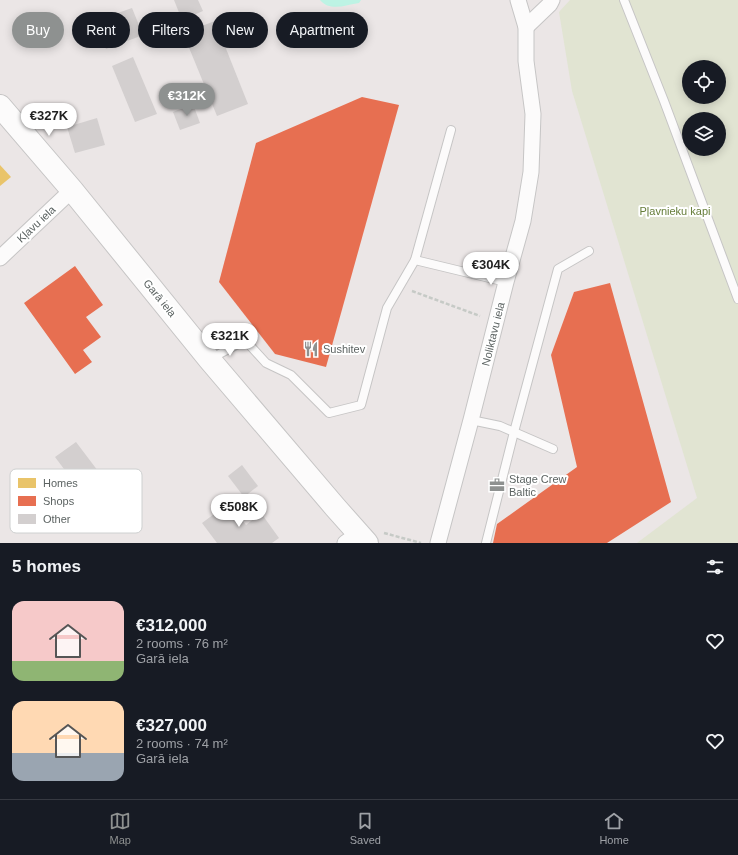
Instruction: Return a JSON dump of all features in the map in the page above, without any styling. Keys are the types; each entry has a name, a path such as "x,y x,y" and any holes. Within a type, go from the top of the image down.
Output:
{"street":[{"name":"Noliktavu iela","path":"438,543 523,221 531,172 533,114 526,61 526,27 518,0"},
{"path":"526,27 550,4 552,0"},
{"name":"Garā iela","path":"0,106 72,190 209,359 363,538"},
{"name":"Kļavu iela","path":"0,258 72,190"}],"lane":[{"path":"624,0 667,109 738,299"},
{"path":"209,359 246,340 266,363 291,374 329,413 361,405 387,308 415,260 451,130"},
{"path":"486,543 558,269 589,251"},
{"path":"415,260 506,282"},
{"path":"471,420 500,426 553,449"}],"path":[{"path":"400,286 496,322"},
{"path":"363,538 420,543"}],"green space":[{"name":"Pļavnieku kapi","path":"570,0 738,0 738,543 637,543 697,498 572,91 559,12"}],"shaded area":[{"path":"320,0 361,0 359,3 333,7 324,4"}],"building: Homes":[{"path":"0,165 11,177 0,186"}],"building: Shops":[{"path":"362,97 399,105 326,367 275,354 219,282 256,143"},
{"path":"75,266 103,305 86,317 101,337 83,350 92,362 75,374 24,303"},
{"path":"610,283 671,502 607,543 493,543 497,524 577,467 551,355 574,292"}],"building: Other":[{"path":"174,0 198,0 203,11 201,12 179,12"},
{"path":"132,8 138,23 138,37 130,40 130,12 121,12"},
{"path":"212,22 212,48 226,48 248,104 217,116 189,48 204,48 204,25"},
{"path":"133,57 157,114 135,122 112,66"},
{"path":"193,104 200,123 180,130 173,112"},
{"path":"97,118 105,145 75,153 67,127"},
{"path":"76,442 96,469 64,469 55,457"},
{"path":"242,465 258,486 244,497 228,476"},
{"path":"229,503 246,525 261,513 279,538 272,543 217,543 202,523"}],"place":[{"name":"Sushitev","path":"311,349"},
{"name":"Stage Crew Baltic","path":"497,485"}]}
